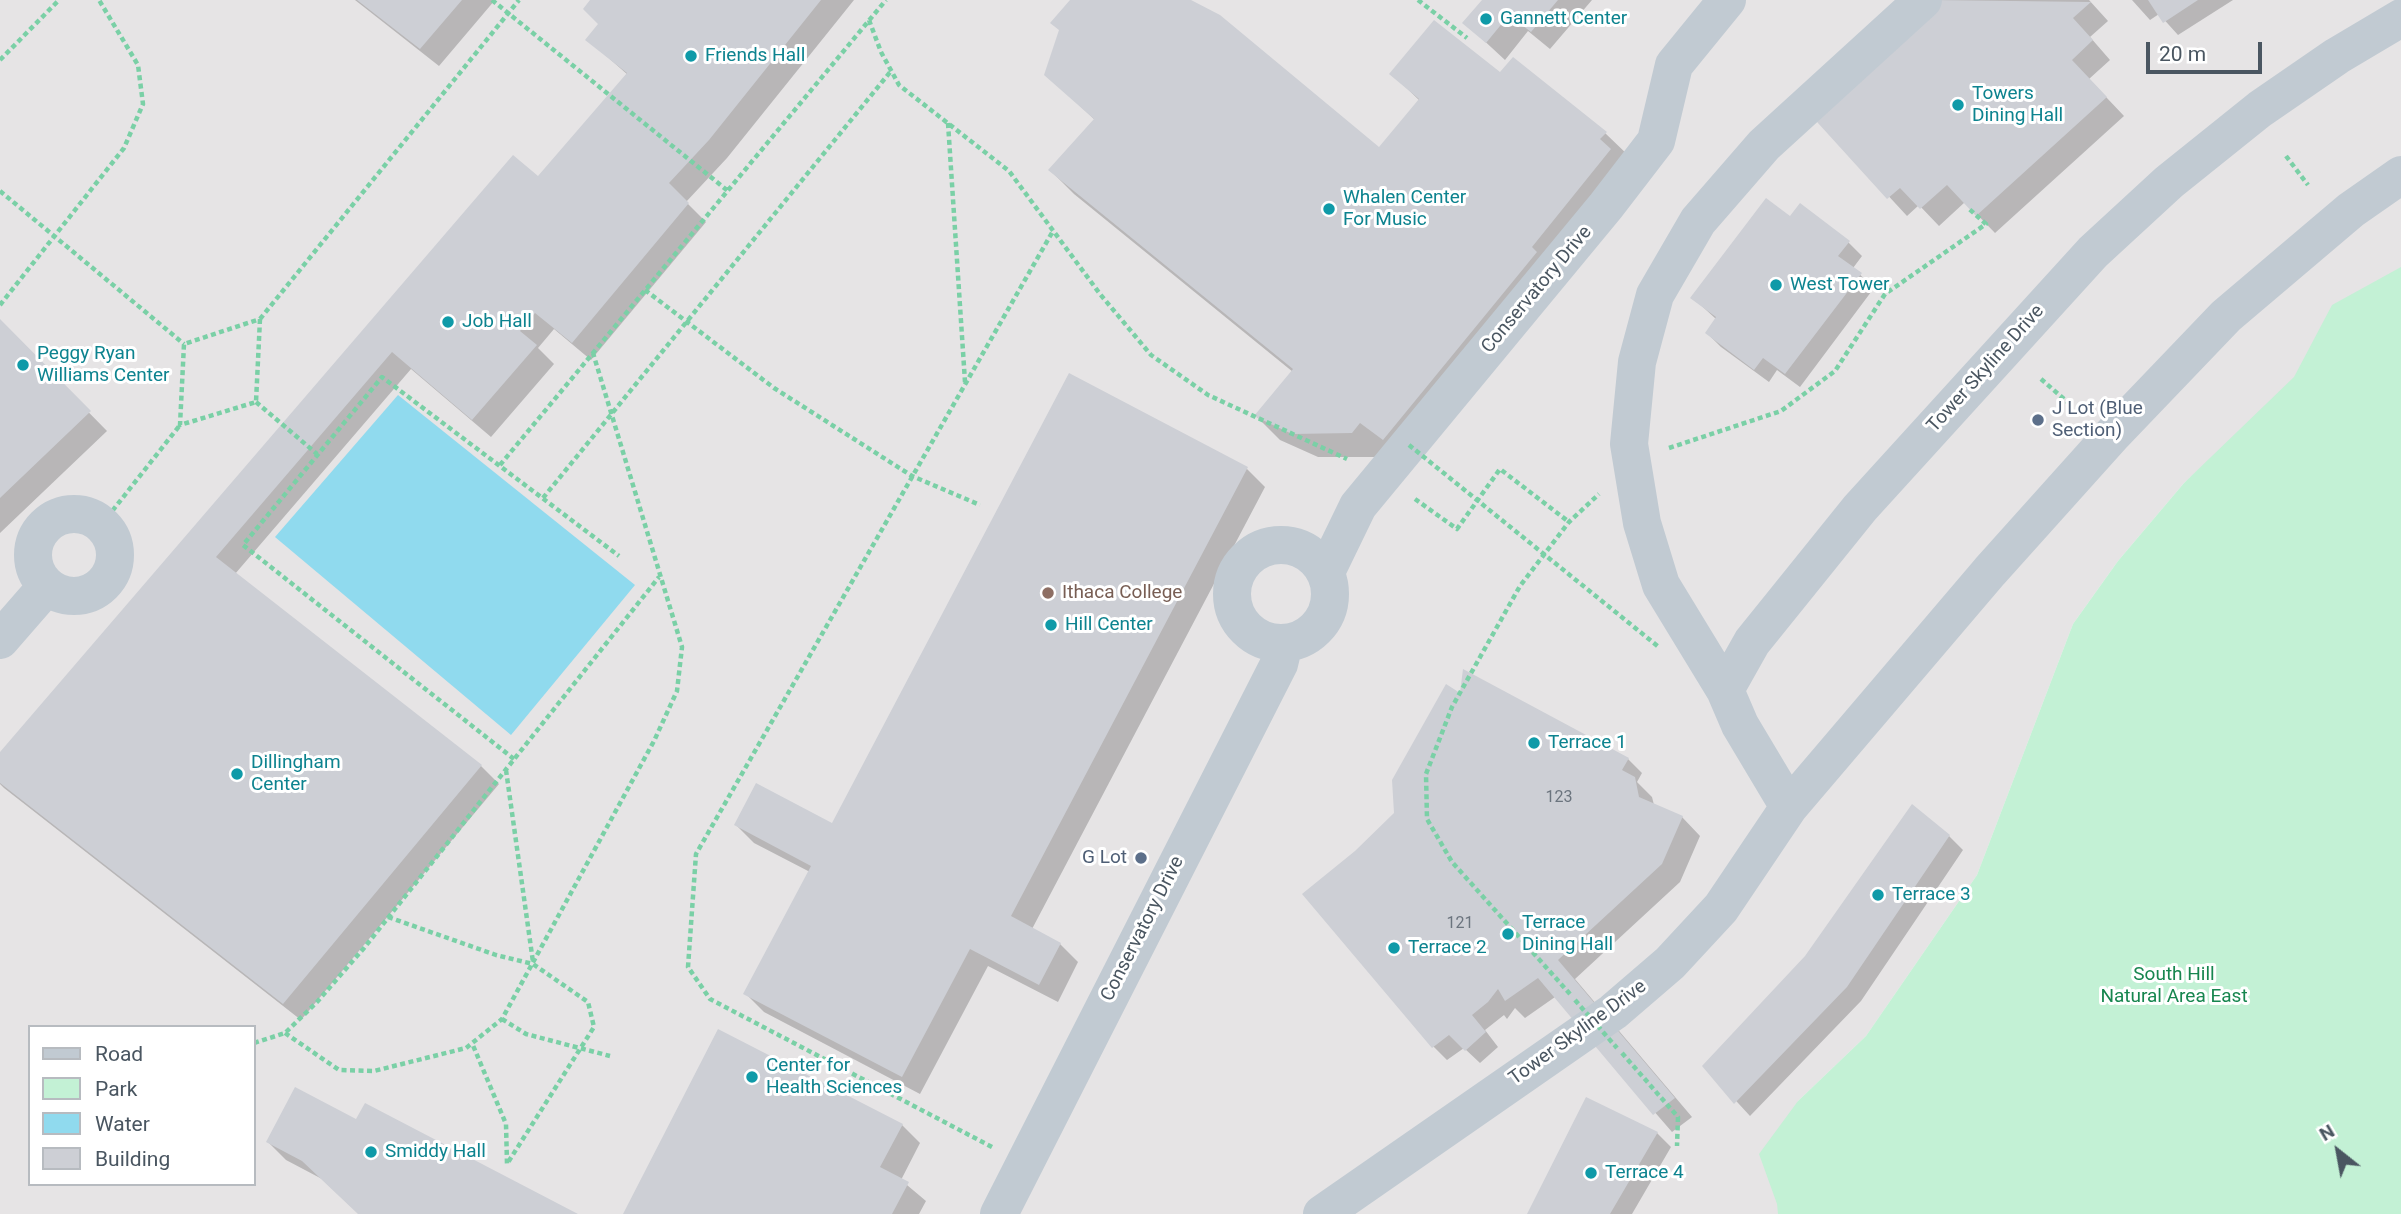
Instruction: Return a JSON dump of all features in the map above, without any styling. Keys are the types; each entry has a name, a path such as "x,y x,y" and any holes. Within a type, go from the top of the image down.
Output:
{"street":[{"name":"Conservatory Drive","path":"1326,572 1358,506 1656,141 1674,65 1727,0"},
{"path":"1789,807 1740,725 1725,690 1661,585 1642,523 1629,444 1637,362 1655,295 1698,221 1764,145 1923,0"},
{"name":"Tower Skyline Drive","path":"1725,690 1752,642 1860,508 2093,252 2169,182 2260,109 2401,18"},
{"name":"Tower Skyline Drive","path":"1322,1214 1614,1012 1670,963 1721,908 1789,807 1990,571 2113,434 2226,316 2344,216 2401,175"},
{"path":"66,514 91,517 102,524 115,549 109,577 100,587 88,594 60,594 47,586 39,576 33,551 43,528 53,519 66,514"},
{"path":"1278,544 1297,546 1314,556 1326,572 1331,590 1328,610 1318,626 1303,639 1284,643 1265,641 1248,631 1236,615 1231,597 1234,578 1244,561 1259,549 1278,544"},
{"path":"0,640 47,586"},
{"name":"Conservatory Drive","path":"999,1214 1279,664 1284,643"}],"path":[{"path":"0,60 59,0"},
{"path":"0,305 124,148 143,104 138,65 99,0"},
{"path":"492,0 728,191"},
{"path":"184,344 260,319 519,0"},
{"path":"500,465 886,0"},
{"path":"1418,0 1467,38"},
{"path":"869,20 899,85 1009,170 1100,294 1151,355 1208,395 1383,476 1457,529 1500,469 1569,522"},
{"path":"543,498 891,71"},
{"path":"948,123 965,383"},
{"path":"2286,156 2308,185"},
{"path":"0,191 184,344"},
{"path":"1024,1164 710,999 688,967 696,854 1053,231"},
{"path":"645,290 774,388 912,476 980,505"},
{"path":"256,402 260,319"},
{"path":"180,425 184,344"},
{"path":"285,1033 339,1070 374,1071 466,1048 502,1019 654,741 677,691 682,648 593,353"},
{"path":"514,759 243,545 382,377 619,556"},
{"path":"2041,379 2072,406"},
{"path":"102,524 180,425 256,402"},
{"path":"256,402 317,454"},
{"path":"1409,445 1660,648"},
{"path":"256,1042 285,1033 317,1002 660,577"},
{"path":"506,769 533,964"},
{"path":"388,917 496,955 533,964 588,1002 594,1027 507,1164 506,1124 472,1043"},
{"path":"1575,1000 1678,1117 1678,1146"},
{"path":"502,1019 526,1034 610,1056"}],"shaded area":[{"name":"Ithaca College","path":"0,0 2401,0 2401,287 2184,483 2118,561 2073,624 1977,875 1866,1036 1798,1101 1778,1214 0,1214"}],"green space":[{"name":"South Hill Natural Area East","path":"2401,267 2401,1214 1778,1214 1759,1154 1798,1101 1866,1036 1977,875 2073,624 2118,561 2184,483 2294,377 2332,305"}],"water":[{"path":"398,395 635,585 511,735 275,537"}],"building":[{"path":"357,0 462,0 420,49"},
{"path":"590,0 821,0 709,140 669,183 689,203 572,343 535,313 520,331 537,345 472,420 392,352 216,557 482,765 283,1004 0,783 0,752 513,155 538,176 627,73 585,40 598,24 583,9"},
{"name":"Whalen Center For Music","path":"1070,0 1191,0 1220,15 1379,147 1419,99 1389,74 1434,20 1500,72 1513,57 1607,132 1600,139 1611,149 1532,247 1537,252 1383,440 1360,423 1352,433 1292,434 1254,416 1293,369 1048,170 1094,119 1044,75 1059,30 1050,23"},
{"name":"Gannett Center","path":"1482,0 1558,0 1531,32 1509,15 1486,43 1462,23"},
{"name":"Towers Dining Hall","path":"1932,0 2091,2 2073,18 2093,40 2072,60 2107,97 1976,216 1947,185 1920,209 1900,188 1887,199 1808,112"},
{"path":"2148,0 2198,0 2163,23"},
{"name":"West Tower","path":"1766,198 1790,216 1800,203 1850,241 1838,256 1862,273 1785,374 1763,358 1754,370 1705,333 1716,317 1690,298"},
{"name":"Peggy Ryan Williams Center","path":"0,319 91,411 0,498"},
{"name":"Hill Center","path":"1069,373 1248,467 1011,916 1061,943 1039,985 970,949 902,1077 743,994 811,866 734,825 756,783 832,823"},
{"name":"Terrace Dining Hall","path":"1463,669 1629,758 1622,770 1635,777 1639,797 1683,816 1662,864 1558,960 1675,1098 1653,1115 1538,978 1505,1001 1498,989 1488,1002 1472,1015 1486,1032 1465,1051 1449,1035 1432,1048 1302,894 1355,851 1394,813 1392,780 1446,684 1460,693"},
{"name":"Terrace 3","path":"1912,804 1950,835 1847,987 1734,1104 1702,1066 1805,956"},
{"name":"Center for Health Sciences","path":"718,1029 903,1124 880,1167 909,1182 892,1214 623,1214"},
{"name":"Smiddy Hall","path":"295,1087 356,1119 365,1103 578,1214 358,1214 302,1161 266,1142"},
{"name":"Terrace 4","path":"1586,1097 1658,1132 1610,1214 1527,1214"}],"place":[{"name":"Gannett Center","path":"1486,19"},
{"name":"Friends Hall","path":"691,56"},
{"name":"Towers Dining Hall","path":"1958,105"},
{"name":"Whalen Center For Music","path":"1329,209"},
{"name":"West Tower","path":"1776,285"},
{"name":"Job Hall","path":"448,322"},
{"name":"Peggy Ryan Williams Center","path":"23,365"},
{"name":"J Lot (Blue Section)","path":"2038,420"},
{"name":"Ithaca College","path":"1048,593"},
{"name":"Hill Center","path":"1051,625"},
{"name":"Terrace 1","path":"1534,743"},
{"name":"Dillingham Center","path":"237,774"},
{"name":"G Lot","path":"1141,858"},
{"name":"Terrace 3","path":"1878,895"},
{"name":"Terrace Dining Hall","path":"1508,934"},
{"name":"Terrace 2","path":"1394,948"},
{"name":"Center for Health Sciences","path":"752,1077"},
{"name":"Smiddy Hall","path":"371,1152"},
{"name":"Terrace 4","path":"1591,1173"}]}
